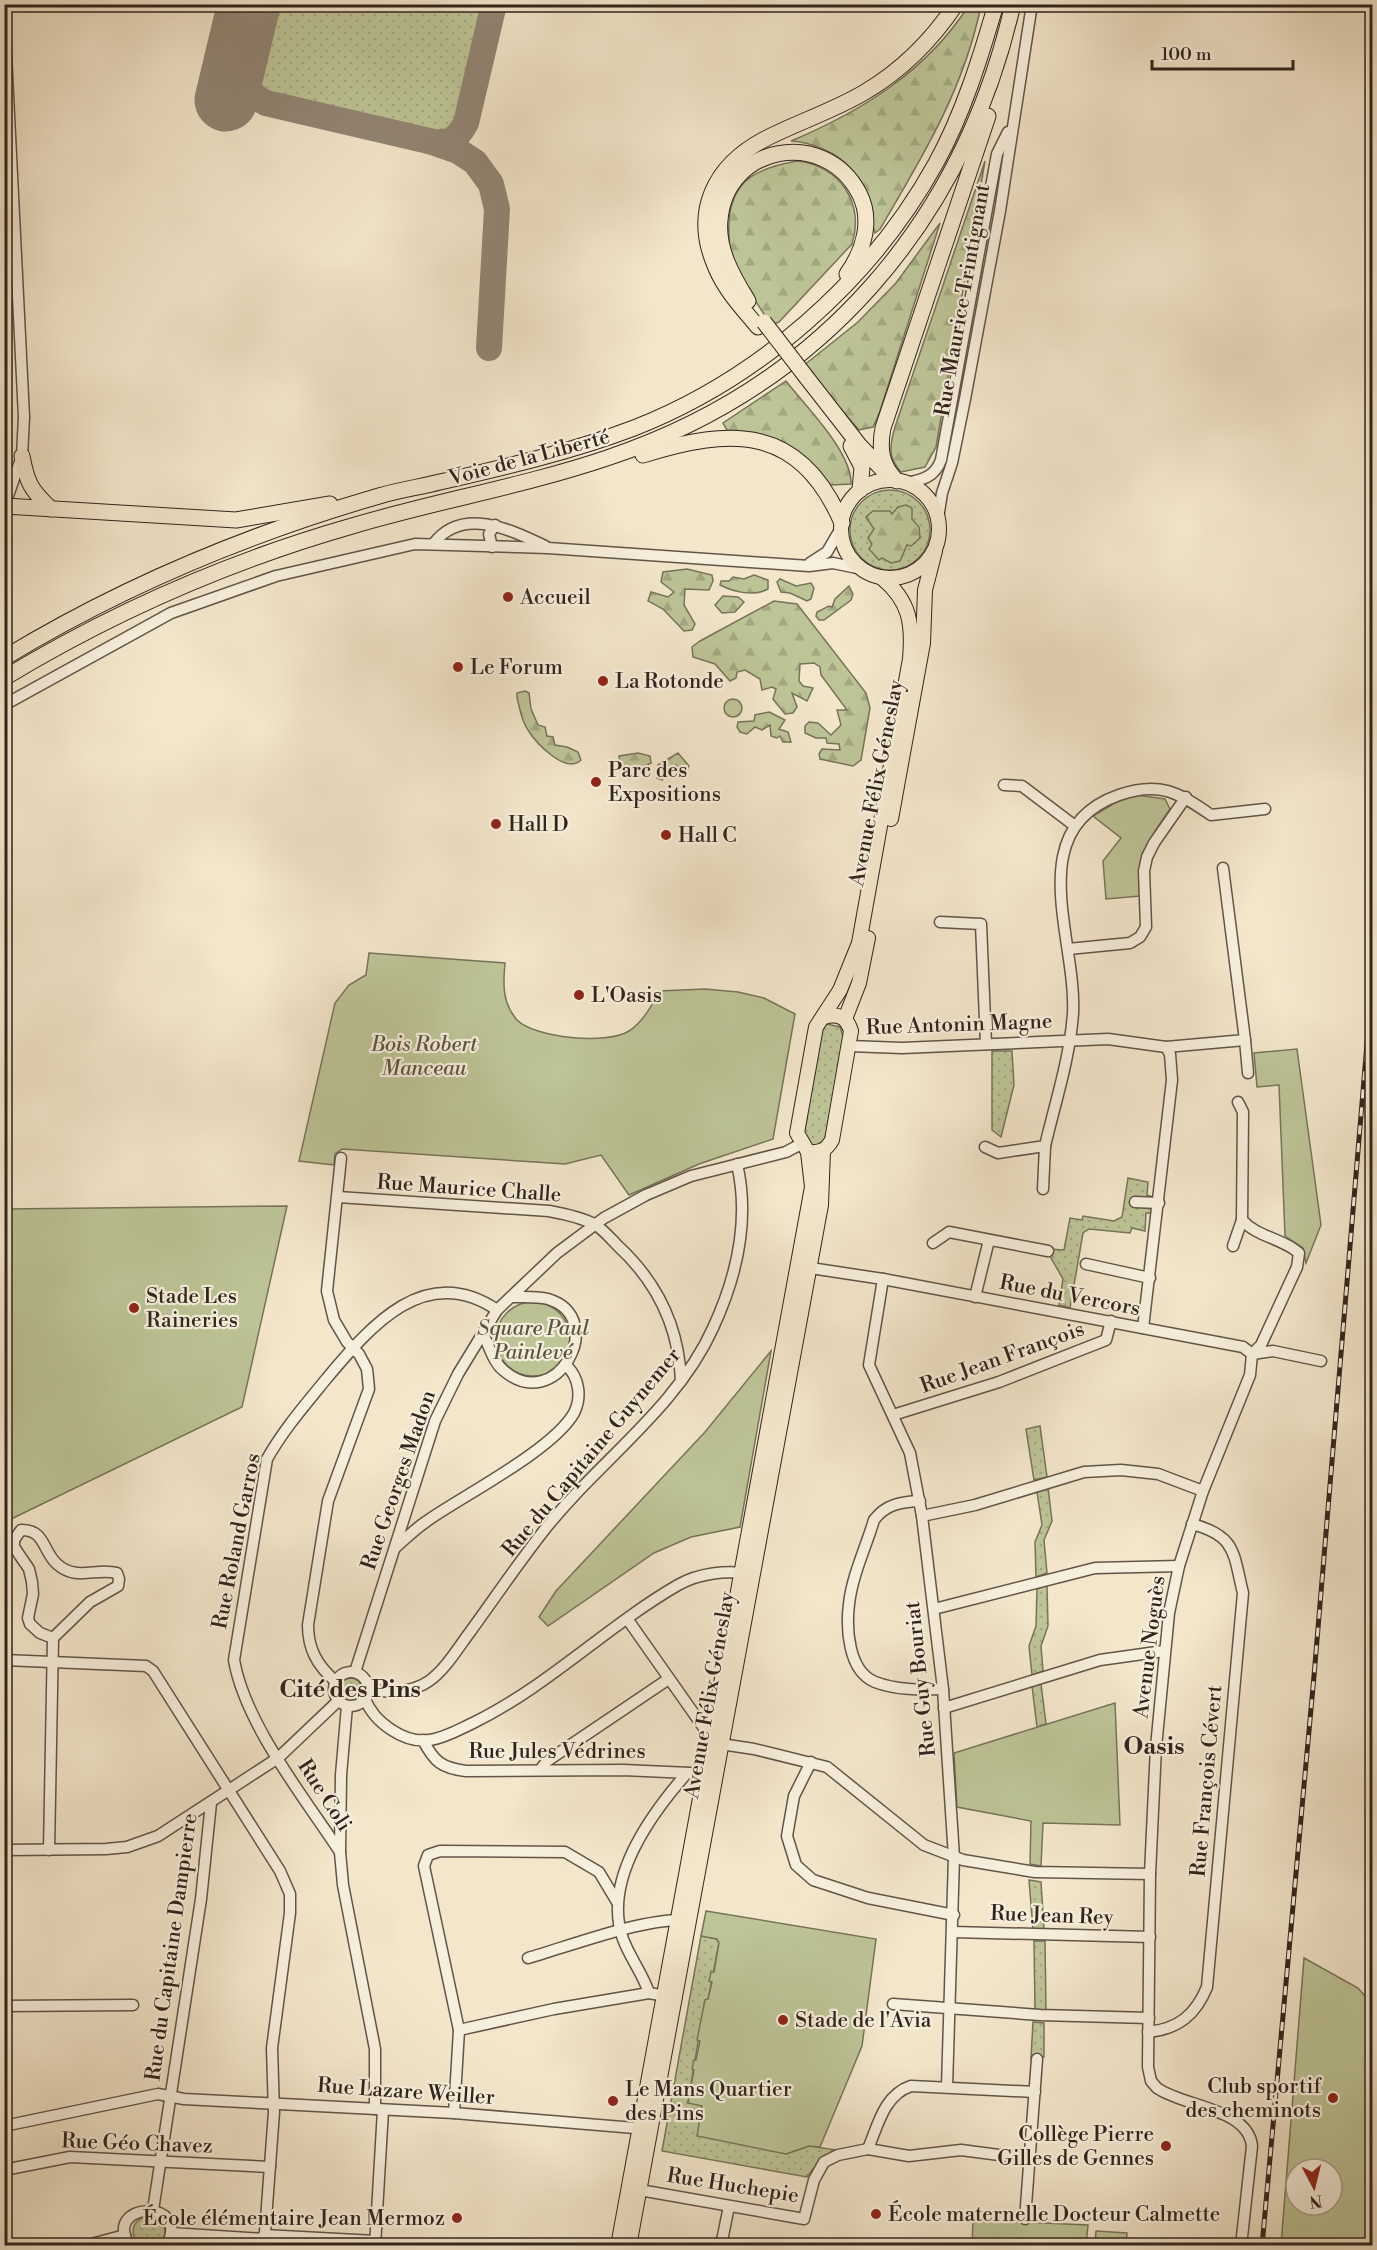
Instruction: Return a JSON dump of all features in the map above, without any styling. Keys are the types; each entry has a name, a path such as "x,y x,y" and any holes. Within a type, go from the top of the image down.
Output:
{"highway":[{"path":"901,482 883,471 860,446 761,325 727,288 711,254 706,213 711,193 721,174 752,146 848,102 881,81 930,40 956,4"},
{"name":"Voie de la Liberté","path":"4,658 93,608 165,573 264,534 381,495 559,453 652,420 708,392 742,371 793,333 830,299 887,238 935,164 955,123 979,61 996,4"},
{"name":"Voie de la Liberté","path":"4,678 119,615 243,562 353,525 607,459 650,443 722,409 764,381 823,335 879,279 933,208 968,141 990,83 1013,4"},
{"path":"901,482 888,471 881,455 883,428 988,116 1020,4"},
{"path":"761,325 731,271 722,245 720,221 725,197 733,181 751,165 774,154 796,151 828,161 852,181 862,199 866,220 862,249 830,299"},
{"path":"804,380 859,459 863,475 860,490"},
{"path":"507,486 565,478 701,439 738,438 778,449 809,470 828,491 841,525"},
{"path":"22,456 26,478 32,491 51,508"},
{"path":"5,506 236,520 381,495"}],"main road":[{"path":"901,482 921,490 932,503 938,518 940,535 935,551 926,564 913,573 898,578 882,578 862,570 847,551 841,525 845,510 860,490 872,484 901,482"},
{"name":"Avenue Félix Géneslay","path":"845,1019 862,972 904,755 923,643 925,590 935,551"},
{"name":"Avenue Félix Géneslay","path":"803,1267 812,1187 804,1148 797,1133 805,1084 816,1027 840,990 861,936 910,659 912,627 908,607 897,591 882,578"},
{"path":"804,1148 823,1151 832,1140 849,1046 850,1031 845,1019 832,1015 824,1017"},
{"name":"Avenue Félix Géneslay","path":"618,2246 634,2189 803,1267 823,1187 823,1151"},
{"name":"Avenue Félix Géneslay","path":"629,2246 634,2189"}],"street":[{"name":"Rue Maurice Trintignant","path":"901,482 929,477 939,467 941,460 997,154 1008,131 1032,4"},
{"path":"4,14 24,417 22,456 5,506"},
{"name":"Rue Maurice Trintignant","path":"938,518 942,493 956,444 998,223 1017,88"},
{"path":"434,543 450,528 482,523 495,525 548,548"},
{"path":"492,547 489,534 495,525"},
{"path":"801,565 812,562 827,552 841,525"},
{"path":"4,705 171,613 276,576 415,544 548,548 801,565 833,563 862,570"},
{"path":"1004,785 1022,786 1075,826"},
{"path":"1043,1189 1045,1146 1070,1040 1074,987 1059,886 1062,858 1075,826 1103,800 1141,787 1179,793 1211,815 1264,809"},
{"path":"1068,950 1130,943 1140,937 1146,927 1144,871 1147,857 1186,797"},
{"path":"1223,868 1248,1073"},
{"path":"940,922 981,924 986,1044"},
{"name":"Rue Antonin Magne","path":"849,1046 902,1048 1108,1039 1166,1047 1245,1040"},
{"path":"1143,1328 1172,1080 1170,1054 1166,1047"},
{"path":"1233,1246 1242,1220 1243,1112 1238,1102"},
{"path":"985,1147 998,1153 1045,1146"},
{"path":"497,1310 557,1253 595,1225 646,1195 692,1176 804,1148"},
{"path":"341,1158 327,1291 334,1320 367,1369 369,1389 328,1501 308,1625 308,1640 314,1657 335,1681 334,1695 343,1703 356,1705 365,1699"},
{"name":"Rue du Capitaine Guynemer","path":"368,1687 376,1691 398,1691 429,1682 452,1656 544,1531 681,1381 713,1328 736,1265 744,1205 737,1164"},
{"name":"Rue Maurice Challe","path":"338,1197 549,1211 573,1215 595,1225"},
{"path":"1135,1202 1159,1203"},
{"path":"1242,1220 1250,1228 1291,1246 1299,1253 1297,1267 1262,1345 1252,1354"},
{"path":"595,1225 632,1258 661,1299 677,1340 681,1381"},
{"path":"933,1243 949,1232 1048,1251"},
{"path":"975,1297 989,1240"},
{"path":"1086,1264 1150,1278"},
{"name":"Rue du Vercors","path":"803,1267 883,1279 1111,1321 1243,1347 1252,1354 1273,1351 1321,1361"},
{"name":"Rue Guy Bouriat","path":"883,1279 869,1365 910,1453 920,1501 943,1689 954,1857 947,2087"},
{"name":"Rue Roland Garros","path":"278,1758 238,1685 234,1660 267,1459 282,1431 353,1347 380,1320 403,1304 428,1295 448,1293 469,1296 497,1310"},
{"path":"483,1334 496,1363 516,1378 543,1381 567,1366 575,1343 575,1332 573,1320 565,1309 548,1299 511,1296"},
{"name":"Rue Georges Madon","path":"355,1672 435,1421 458,1374 497,1310"},
{"name":"Rue Jean François","path":"893,1415 999,1382 1106,1340 1111,1321"},
{"name":"Avenue Noguès","path":"1241,2246 1252,2146 1249,2133 1238,2121 1162,2092 1151,2081 1148,2067 1148,2032 1150,1874 1164,1651 1179,1566 1203,1491 1250,1374 1252,1354"},
{"path":"394,1548 425,1522 514,1466 562,1427 574,1413 578,1401 576,1380 567,1366"},
{"path":"922,1516 975,1505 1043,1482 1084,1472 1121,1470 1158,1474 1203,1491"},
{"path":"920,1501 898,1503 882,1509 874,1520 849,1603 849,1641 858,1669 873,1681 905,1689 943,1689"},
{"name":"Rue François Cévert","path":"1148,2032 1179,2023 1199,2008 1208,1987 1243,1593 1228,1543 1214,1530 1192,1524"},
{"path":"49,1850 54,1638 90,1602 118,1586 119,1579 117,1573 107,1570 80,1575 67,1571 55,1563 38,1535 33,1531 21,1530 14,1540 14,1547 29,1569 33,1594 28,1617 30,1624 40,1633 54,1638"},
{"path":"934,1609 1095,1568 1179,1566"},
{"path":"335,1681 346,1672 355,1672 364,1677 368,1687 365,1699 369,1709 387,1727 407,1738 423,1740 458,1730 504,1708 680,1584 723,1571 747,1573"},
{"path":"628,1620 667,1680 716,1741 827,1767 924,1845 954,1857 1035,1872 1150,1874"},
{"path":"944,1708 1100,1660 1164,1651"},
{"path":"4,1660 146,1666 159,1681 280,1871 290,1894 291,1913 272,2048 273,2102 264,2240"},
{"path":"540,1770 547,1761 667,1680"},
{"path":"4,1850 106,1849 140,1843 158,1836 278,1758 343,1703"},
{"path":"171,2233 264,2240 375,2243 379,2109 375,2049 343,1885 340,1852 343,1703"},
{"name":"Rue Jules Védrines","path":"423,1740 434,1758 447,1769 710,1774"},
{"name":"Rue Coli","path":"278,1758 340,1852"},
{"path":"811,1762 794,1796 787,1836 796,1865 813,1880 868,1898 954,1915"},
{"path":"617,1902 638,1838 652,1816 687,1773"},
{"name":"Rue du Capitaine Dampierre","path":"153,2210 201,1899 211,1803"},
{"path":"454,2113 459,2030 424,1866 428,1855 440,1851 565,1852 599,1872 617,1902 621,1931 649,1993"},
{"path":"528,1958 621,1931 683,1920"},
{"name":"Rue Jean Rey","path":"953,1932 1150,1937"},
{"path":"459,2030 554,2009 649,1993 669,1997"},
{"path":"893,2004 951,2006 1040,2015 1149,2018"},
{"path":"4,2006 133,2005"},
{"path":"1025,2219 1037,2059"},
{"path":"868,2149 889,2100 898,2090 910,2086 1035,2092"},
{"name":"Rue Lazare Weiller","path":"4,2126 158,2094 454,2113 645,2129"},
{"name":"Rue Huchepie","path":"634,2189 804,2219 814,2180 824,2162 838,2155 868,2149 909,2156 961,2150 1030,2159"},
{"name":"Rue Géo Chavez","path":"4,2170 70,2157 270,2167"},
{"path":"721,2246 729,2206"},
{"path":"130,2246 125,2235 125,2228 133,2215 139,2211 153,2210 166,2218 171,2233 166,2246"},
{"path":"84,2246 125,2235"}],"green space":[{"path":"271,5 485,5 455,122 448,130 435,135 265,93 257,82 256,72"},
{"path":"969,5 981,5 974,35 953,93 911,176 880,229 875,233 860,189 849,167 822,149 806,143 791,141 843,116 891,86 933,50"},
{"path":"797,161 812,164 837,178 852,201 855,229 852,244 779,322 771,325 744,283 733,257 729,234 731,208 741,186 749,178 770,167"},
{"path":"985,161 936,447 925,467 901,472 893,461 891,445 893,433"},
{"path":"4,221 11,353 9,433 5,453"},
{"path":"940,223 879,414 873,427 859,430 803,366 858,322 896,283"},
{"path":"786,381 836,444 849,471 851,484 831,485 755,434 727,430 723,423"},
{"path":"890,490 905,493 918,502 927,515 930,530 927,545 918,558 905,567 890,570 875,567 862,558 853,545 850,530 853,515 862,502 875,493"},
{"path":"906,505 912,508 912,519 919,527 920,538 911,546 907,545 900,561 891,563 882,558 879,560 869,549 872,544 868,538 874,529 866,517 873,511 890,511 892,514 898,507"},
{"path":"687,569 712,575 713,581 709,590 685,589 684,605 695,624 692,630 684,631 663,609 648,601 651,592 668,597 674,592 661,582 663,572"},
{"path":"754,575 768,580 768,589 757,593 744,593 720,585 721,581 729,581 733,577 744,579"},
{"path":"780,579 796,586 811,583 814,588 811,599 807,601 790,593 781,592 777,582"},
{"path":"849,586 853,594 851,600 824,620 819,620 816,616 817,612 829,606 832,607 835,599"},
{"path":"723,596 738,597 744,602 735,612 722,613 715,605"},
{"path":"774,601 797,604 866,693 870,708 861,760 853,766 820,759 819,754 822,749 840,750 839,744 827,743 826,738 816,738 805,733 805,726 809,722 818,723 831,735 841,725 837,710 847,710 821,675 820,667 814,663 800,664 799,681 803,686 813,688 807,701 792,693 797,707 793,713 785,714 773,699 776,689 772,687 762,690 760,679 745,670 737,672 736,678 730,681 715,664 693,657 692,647 700,641"},
{"path":"525,691 529,693 531,709 538,725 545,727 547,736 553,737 555,745 578,752 581,760 575,764 560,761 532,736 524,723 517,698 517,693"},
{"path":"733,699 739,702 742,708 739,714 733,717 727,714 724,708 727,702"},
{"path":"769,712 785,720 779,729 788,732 791,742 783,742 780,736 777,738 771,736 770,725 762,730 755,727 747,734 740,732 737,727 738,722 754,721 755,715"},
{"path":"638,753 650,756 651,763 639,769 620,767 619,756"},
{"path":"678,753 689,766 687,770 683,772 676,765 662,780 657,778 658,765"},
{"path":"1137,795 1165,799 1170,809 1146,850 1140,896 1106,899 1103,861 1121,838 1093,816 1118,801"},
{"name":"Bois Robert Manceau","path":"369,953 505,963 506,1000 517,1020 539,1031 572,1038 605,1038 629,1031 647,1013 659,991 705,989 738,992 764,998 795,1014 773,1139 699,1164 629,1195 601,1155 565,1164 342,1149 335,1154 334,1165 299,1161 335,1003 349,985 366,975"},
{"path":"827,1024 840,1027 843,1036 828,1137 822,1145 812,1146 803,1133 819,1031"},
{"path":"1297,1049 1321,1225 1306,1263 1303,1248 1285,1236 1279,1085 1257,1087 1254,1053"},
{"path":"992,1051 1012,1051 1014,1085 1001,1137 992,1130"},
{"path":"1128,1178 1148,1182 1147,1195 1153,1197 1152,1213 1146,1213 1145,1231 1132,1228 1130,1233 1089,1229 1083,1233 1070,1308 1059,1305 1063,1279 1051,1258 1050,1249 1064,1250 1070,1218 1082,1220 1083,1216 1114,1221 1122,1217"},
{"name":"Stade Les Raineries","path":"287,1206 242,1407 5,1522 5,1209"},
{"name":"Square Paul Painlevé","path":"526,1302 540,1302 554,1308 564,1318 570,1332 570,1346 564,1360 554,1370 540,1376 526,1376 512,1370 502,1360 496,1346 496,1332 502,1318 512,1308"},
{"path":"771,1351 740,1527 691,1537 654,1553 548,1626 539,1617 556,1591 705,1432"},
{"path":"1040,1426 1047,1477 1034,1480 1026,1429"},
{"path":"1048,1487 1052,1521 1044,1540 1047,1573 1036,1577 1035,1542 1042,1525 1037,1492"},
{"path":"1047,1585 1048,1626 1041,1646 1043,1671 1032,1675 1029,1646 1036,1626 1037,1589"},
{"path":"347,1678 355,1678 362,1685 362,1693 355,1700 347,1700 340,1693 340,1685"},
{"path":"1041,1684 1046,1724 1037,1727 1032,1686"},
{"path":"1115,1703 1120,1825 1043,1823 1041,1866 1030,1864 1031,1821 957,1807 954,1753"},
{"path":"1029,1880 1041,1882 1044,1930 1033,1930"},
{"name":"Stade de l'Avia","path":"706,1911 876,1939 862,2046 820,2147 809,2146 786,2154 697,2136 702,2106 688,2103 694,2070 692,2069 700,2041 697,2040 719,1943 717,1939 701,1936"},
{"path":"701,1936 717,1939 719,1943 708,2000 705,2000 688,2102 702,2106 786,2154 809,2146 837,2150 823,2156 807,2177 662,2151"},
{"path":"1034,1941 1045,1941 1046,2011 1035,2010"},
{"name":"Club sportif des cheminots","path":"1304,1958 1358,1988 1372,2004 1372,2245 1281,2245 1284,2208 1284,2217 1344,2217 1344,2157 1288,2157"},
{"path":"1033,2022 1044,2023 1044,2057 1031,2058"},
{"path":"149,2216 160,2221 165,2232 160,2243 149,2248 138,2243 133,2232 138,2221"},
{"path":"973,2220 1088,2225 1086,2245 972,2246"},
{"path":"1096,2231 1127,2233 1126,2245 1095,2245"}],"taxiway":[{"path":"429,141 451,140 459,134 466,123 494,4"},
{"path":"238,49 240,74 243,81 258,99 266,103 429,141 458,151 475,162 491,184 497,209 489,348"}],"runway":[{"path":"226,100 249,4"}],"railway":[{"path":"1262,2246 1314,1676 1372,984"}],"place":[{"name":"Accueil","path":"508,597"},
{"name":"Le Forum","path":"458,667"},
{"name":"La Rotonde","path":"603,681"},
{"name":"Parc des Expositions","path":"596,782"},
{"name":"Hall D","path":"496,824"},
{"name":"Hall C","path":"666,835"},
{"name":"L'Oasis","path":"579,995"},
{"name":"Stade Les Raineries","path":"134,1308"},
{"name":"Stade de l'Avia","path":"783,2020"},
{"name":"Club sportif des cheminots","path":"1333,2098"},
{"name":"Le Mans Quartier des Pins","path":"613,2101"},
{"name":"Collège Pierre Gilles de Gennes","path":"1166,2146"},
{"name":"École maternelle Docteur Calmette","path":"876,2214"},
{"name":"École élémentaire Jean Mermoz","path":"457,2218"}],"district":[{"name":"Cité des Pins","path":"350,1689"},
{"name":"Oasis","path":"1154,1746"}]}
